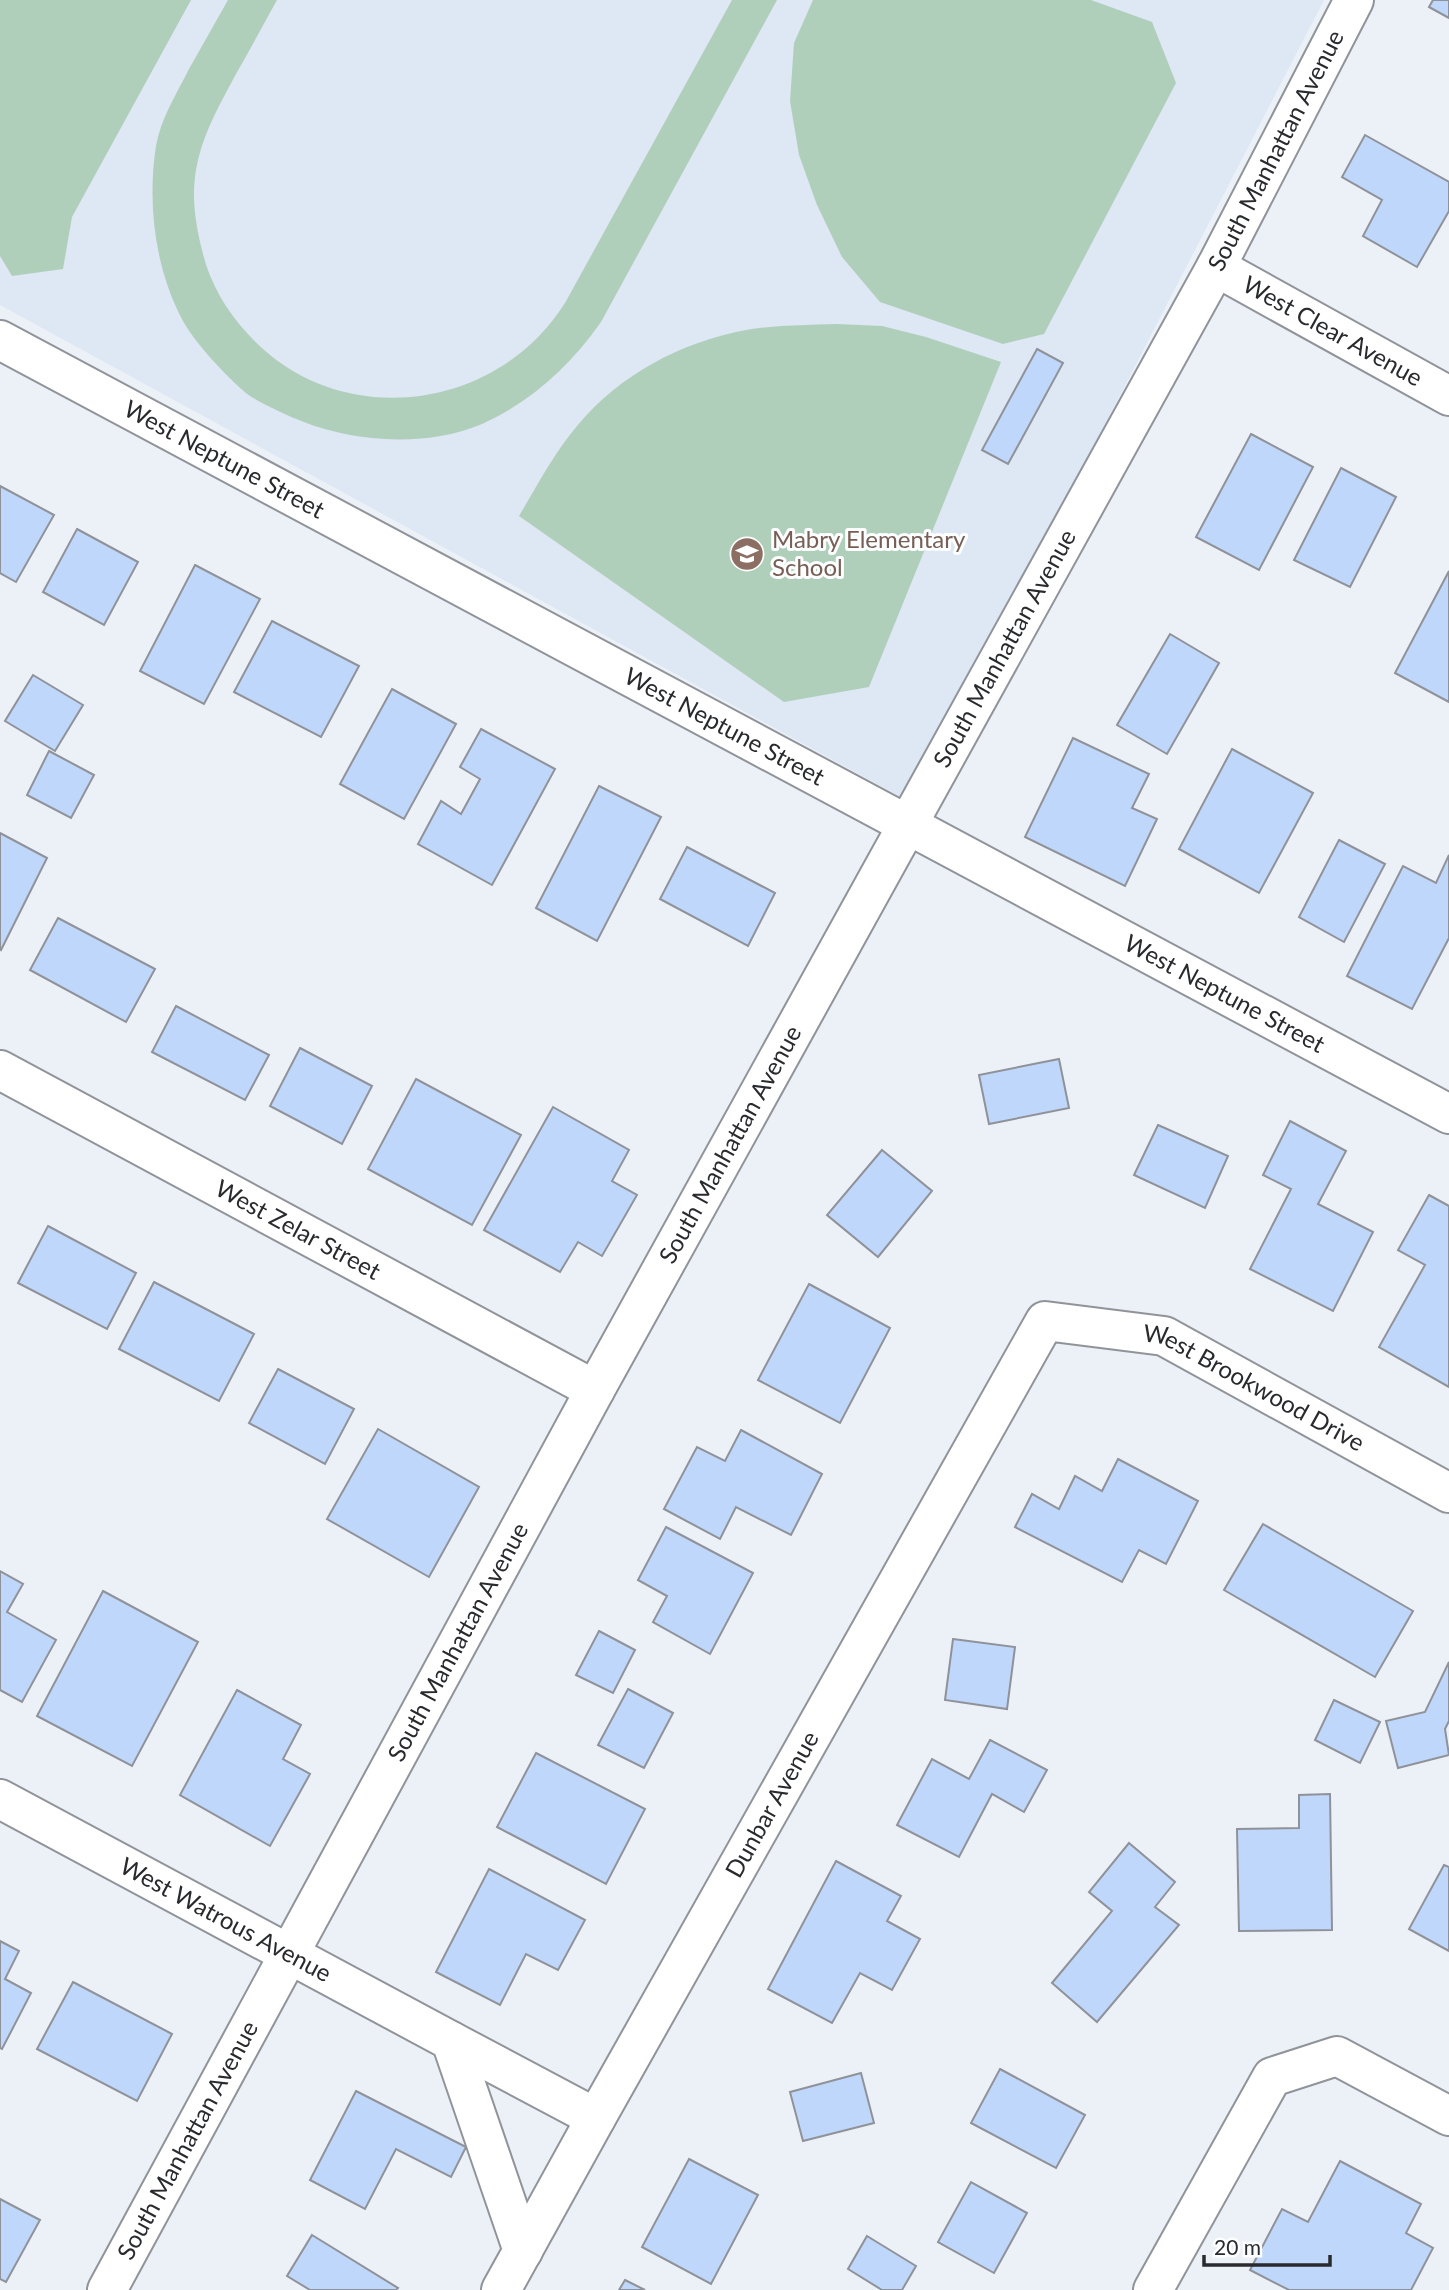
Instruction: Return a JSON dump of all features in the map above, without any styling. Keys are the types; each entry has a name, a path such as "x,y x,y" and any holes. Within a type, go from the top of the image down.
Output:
{"street":[{"name":"South Manhattan Avenue","path":"107,2290 595,1390 1216,267 1354,0"},
{"name":"West Clear Avenue","path":"1216,267 1449,396"},
{"name":"West Neptune Street","path":"0,340 1449,1114"},
{"name":"West Zelar Street","path":"0,1070 595,1390"},
{"name":"West Brookwood Drive","path":"1045,1321 1164,1336 1449,1493"},
{"name":"Dunbar Avenue","path":"501,2290 1045,1321"},
{"name":"West Watrous Avenue","path":"0,1799 596,2118"},
{"path":"452,2042 523,2251"},
{"path":"1153,2290 1272,2077 1337,2056 1449,2116"}],"shaded area":[{"name":"Mabry Elementary School","path":"0,0 1324,0 910,802 0,305"}],"green space":[{"path":"0,0 191,0 72,217 63,269 12,276 0,256"},
{"path":"228,0 277,0 216,111 197,163 195,214 202,250 214,284 239,324 283,365 324,386 368,396 413,397 457,387 498,368 535,340 565,303 732,0 777,0 601,322 563,368 533,394 482,424 438,436 393,439 350,435 314,426 251,397 229,378 203,349 188,330 173,301 160,258 153,213 156,146 170,107"},
{"path":"813,0 1091,0 1152,22 1176,83 1044,334 1003,344 880,302 842,257 817,205 799,155 790,101 794,43"},
{"path":"780,326 882,326 926,337 1001,362 869,687 784,702 519,516 553,458 577,426 612,391 653,363 722,335"}],"building":[{"path":"1433,0 1449,0 1449,18 1429,7"},
{"path":"1365,135 1449,182 1449,211 1417,267 1363,236 1382,200 1342,177"},
{"path":"1037,349 1063,363 1008,464 982,450"},
{"path":"1251,434 1313,467 1259,570 1196,537"},
{"path":"1341,468 1396,497 1350,587 1294,560"},
{"path":"0,486 54,515 16,582 0,573"},
{"path":"77,529 138,562 104,625 43,592"},
{"path":"195,565 260,599 204,704 140,671"},
{"path":"1449,571 1449,702 1395,673"},
{"path":"272,621 359,666 321,737 234,692"},
{"path":"1170,634 1219,663 1167,754 1117,725"},
{"path":"33,675 83,705 55,751 5,721"},
{"path":"392,689 456,724 404,819 340,784"},
{"path":"481,729 555,769 492,885 418,844 441,801 461,814 480,779 460,767"},
{"path":"1073,738 1149,774 1132,808 1157,819 1125,886 1025,837"},
{"path":"1232,749 1313,793 1259,893 1179,849"},
{"path":"49,751 94,775 71,818 27,795"},
{"path":"599,786 661,817 597,941 536,908"},
{"path":"0,833 47,858 1,950 0,949"},
{"path":"1339,840 1385,864 1344,942 1299,917"},
{"path":"687,847 775,893 748,946 660,899"},
{"path":"1449,855 1449,938 1412,1009 1347,976 1403,866 1436,883"},
{"path":"58,918 155,969 126,1022 30,970"},
{"path":"176,1006 269,1055 245,1100 152,1052"},
{"path":"300,1048 372,1086 342,1144 270,1106"},
{"path":"1059,1059 1069,1108 989,1124 979,1075"},
{"path":"416,1079 521,1135 472,1225 368,1169"},
{"path":"553,1107 629,1150 612,1181 637,1195 602,1256 578,1242 560,1272 484,1230"},
{"path":"1290,1121 1346,1151 1318,1204 1373,1232 1333,1311 1250,1269 1291,1189 1263,1175"},
{"path":"1158,1125 1228,1156 1205,1208 1134,1175"},
{"path":"882,1150 932,1191 878,1257 827,1215"},
{"path":"1429,1195 1449,1206 1449,1387 1379,1347 1425,1265 1398,1250"},
{"path":"48,1226 136,1273 107,1329 18,1283"},
{"path":"154,1282 254,1334 219,1401 119,1349"},
{"path":"809,1284 890,1328 840,1423 758,1380"},
{"path":"278,1369 354,1409 325,1464 249,1423"},
{"path":"378,1429 479,1487 429,1577 327,1519"},
{"path":"741,1430 822,1474 791,1535 736,1507 720,1539 664,1509 697,1447 725,1461"},
{"path":"1118,1459 1198,1501 1166,1564 1139,1550 1122,1582 1015,1527 1032,1494 1059,1509 1075,1476 1102,1491"},
{"path":"1263,1524 1413,1611 1375,1677 1224,1590"},
{"path":"666,1527 753,1573 710,1654 653,1622 667,1596 638,1580"},
{"path":"0,1571 23,1584 7,1612 56,1640 22,1702 0,1690"},
{"path":"103,1591 198,1642 132,1766 37,1716"},
{"path":"599,1631 635,1650 613,1693 576,1675"},
{"path":"953,1639 1015,1647 1007,1709 945,1700"},
{"path":"1449,1662 1449,1721 1445,1729 1449,1755 1398,1768 1386,1721 1425,1712"},
{"path":"628,1689 673,1713 644,1768 598,1745"},
{"path":"237,1690 301,1725 283,1759 310,1774 270,1846 180,1795"},
{"path":"1334,1700 1380,1722 1360,1763 1315,1740"},
{"path":"990,1740 1047,1770 1024,1812 992,1794 959,1857 897,1825 932,1759 969,1779"},
{"path":"536,1753 645,1809 606,1884 497,1827"},
{"path":"1330,1794 1332,1930 1239,1931 1237,1829 1299,1828 1299,1795"},
{"path":"1129,1843 1175,1882 1155,1907 1179,1925 1097,2022 1052,1983 1112,1911 1089,1892"},
{"path":"836,1861 901,1896 887,1921 920,1939 892,1990 860,1973 832,2023 768,1989"},
{"path":"1444,1865 1449,1867 1449,1951 1409,1929"},
{"path":"489,1869 585,1920 558,1970 526,1954 500,2005 436,1972"},
{"path":"0,1941 19,1951 5,1979 31,1993 2,2049 0,2048"},
{"path":"73,1982 172,2034 137,2101 37,2049"},
{"path":"1000,2069 1085,2115 1056,2168 971,2123"},
{"path":"861,2073 874,2123 803,2141 790,2092"},
{"path":"356,2091 466,2147 451,2177 396,2149 365,2209 310,2180"},
{"path":"689,2159 758,2195 711,2284 642,2247"},
{"path":"1340,2161 1421,2204 1406,2233 1433,2248 1411,2290 1289,2290 1250,2270 1282,2209 1308,2222"},
{"path":"971,2182 1027,2213 994,2273 938,2242"},
{"path":"0,2199 40,2220 6,2282 0,2279"},
{"path":"312,2235 398,2288 310,2290 287,2276"},
{"path":"867,2236 916,2266 902,2290 882,2290 848,2269"},
{"path":"625,2280 645,2290 619,2290"}],"place":[{"name":"Mabry Elementary School","path":"747,554"}]}
